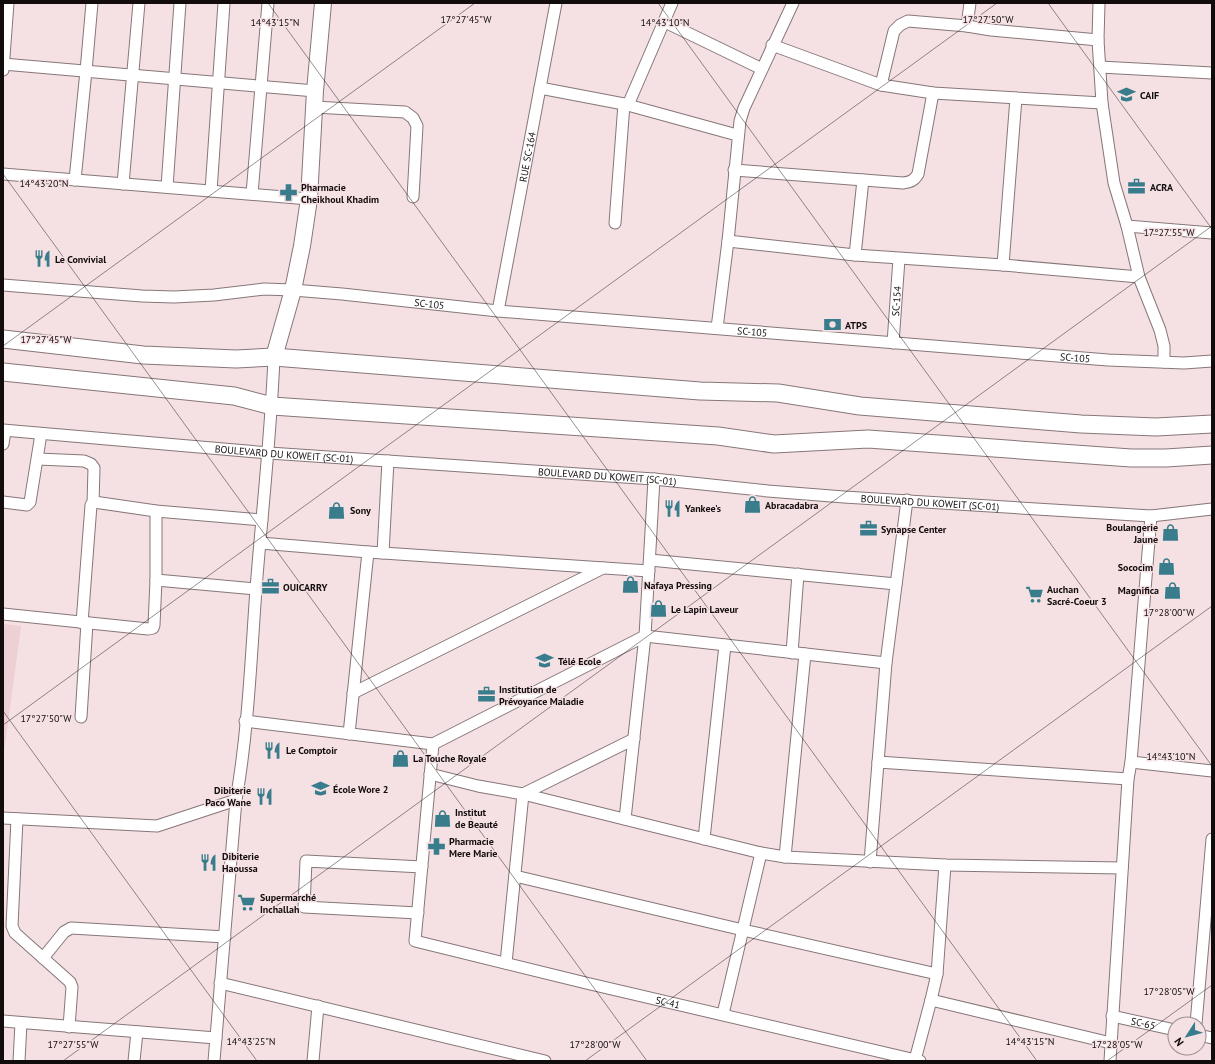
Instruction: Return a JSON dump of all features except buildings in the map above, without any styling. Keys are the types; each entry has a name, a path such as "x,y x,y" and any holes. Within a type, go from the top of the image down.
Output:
{"main road":[{"path":"3,339 143,355 236,359 274,357 700,391 778,393 860,406 1081,424 1156,427 1212,424"},
{"path":"3,372 234,396 272,406 718,436 774,444 868,439 1131,458 1166,458 1212,455"}],"street":[{"path":"3,70 8,3"},
{"path":"75,180 92,3"},
{"path":"123,184 139,3"},
{"path":"168,188 180,3"},
{"path":"211,191 224,3"},
{"path":"252,194 268,3"},
{"path":"214,1061 236,800 246,721 256,589 269,453 274,357 302,246 309,199 315,91 324,3"},
{"name":"RUE SC-164","path":"498,311 556,3"},
{"path":"615,222 626,104 665,22 672,3"},
{"path":"718,328 738,135 744,108 772,45 793,3"},
{"path":"967,26 970,3"},
{"path":"1099,3 1098,40 1102,103 1114,183 1127,226 1139,277 1160,330 1164,346 1164,362"},
{"path":"882,85 894,31 900,25 908,21 1098,40"},
{"path":"665,22 762,69"},
{"path":"772,45 882,85 933,93 1102,103"},
{"path":"3,64 315,91"},
{"path":"1100,67 1212,73"},
{"path":"540,88 626,104 738,135"},
{"path":"734,170 903,183 910,182 916,178 918,174 933,93"},
{"path":"1003,265 1016,98"},
{"path":"314,107 405,112 413,118 417,126 413,197"},
{"path":"3,174 309,199"},
{"path":"855,255 862,180"},
{"path":"1127,226 1212,233"},
{"path":"728,241 899,259 1003,265 1139,277"},
{"name":"SC-154","path":"893,343 899,259"},
{"name":"SC-105","path":"3,285 142,296 174,297 214,295 264,289 292,290 498,311 1108,360 1184,363 1212,361"},
{"path":"3,444 4,431"},
{"name":"BOULEVARD DU KOWEIT (SC-01)","path":"4,431 269,453 654,479 768,491 1151,516 1212,509"},
{"path":"3,502 27,505 30,502 42,434"},
{"path":"38,459 84,461 91,464 94,468 81,717"},
{"path":"383,553 388,461"},
{"path":"625,820 645,636 654,479"},
{"path":"870,862 886,664 907,500"},
{"path":"93,504 94,502 156,511 262,520"},
{"path":"3,614 148,629 153,628 156,580 156,511"},
{"path":"1110,1061 1128,779 1131,762 1151,516"},
{"path":"260,544 604,568 649,565 798,574 896,584"},
{"path":"349,734 368,552"},
{"path":"353,693 604,568"},
{"path":"792,653 798,574"},
{"path":"156,580 256,589"},
{"path":"246,721 433,744 645,636 886,664"},
{"path":"704,839 725,645"},
{"path":"785,856 805,654"},
{"path":"523,794 634,739"},
{"path":"422,867 306,861 304,907 418,913 433,744"},
{"path":"878,762 1128,779"},
{"path":"1131,762 1212,771"},
{"path":"430,774 523,794 761,853 870,862 945,865 1122,868"},
{"path":"506,963 523,794"},
{"path":"3,818 157,826 236,800"},
{"path":"17,819 12,926 15,933 66,978 72,988 69,1027"},
{"path":"1197,1016 1207,943 1212,839"},
{"path":"723,1014 761,853"},
{"path":"918,1060 937,974 945,865"},
{"path":"515,876 937,974"},
{"name":"SC-41","path":"418,913 416,941 586,983 918,1060"},
{"path":"43,958 64,932 70,928 225,937"},
{"path":"220,983 545,1061"},
{"path":"932,1000 1111,1042"},
{"path":"313,1061 318,1006"},
{"name":"SC-65","path":"1112,1016 1167,1028"},
{"path":"3,1021 216,1038"},
{"path":"19,1061 20,1023"},
{"path":"134,1061 137,1032"}],"shaded area":[{"path":"3,624 21,626 3,759"}],"place":[{"name":"CAIF","path":"1127,95"},
{"name":"ACRA","path":"1137,187"},
{"name":"Pharmacie Cheikhoul Khadim","path":"288,193"},
{"name":"Le Convivial","path":"42,259"},
{"name":"ATPS","path":"832,325"},
{"name":"Abracadabra","path":"752,505"},
{"name":"Yankee's","path":"672,508"},
{"name":"Sony","path":"337,510"},
{"name":"Synapse Center","path":"868,529"},
{"name":"Boulangerie Jaune","path":"1171,533"},
{"name":"Sococim","path":"1166,567"},
{"name":"Nafaya Pressing","path":"631,585"},
{"name":"OUICARRY","path":"270,587"},
{"name":"Magnifica","path":"1172,590"},
{"name":"Auchan Sacré-Coeur 3","path":"1034,595"},
{"name":"Le Lapin Laveur","path":"658,609"},
{"name":"Télé Ecole","path":"545,661"},
{"name":"Institution de Prévoyance Maladie","path":"486,695"},
{"name":"Le Comptoir","path":"273,750"},
{"name":"La Touche Royale","path":"400,758"},
{"name":"École Wore 2","path":"320,789"},
{"name":"Dibiterie Paco Wane","path":"264,796"},
{"name":"Institut de Beauté","path":"442,818"},
{"name":"Pharmacie Mere Marie","path":"436,847"},
{"name":"Dibiterie Haoussa","path":"209,862"},
{"name":"Supermarché Inchallah","path":"247,903"}]}
